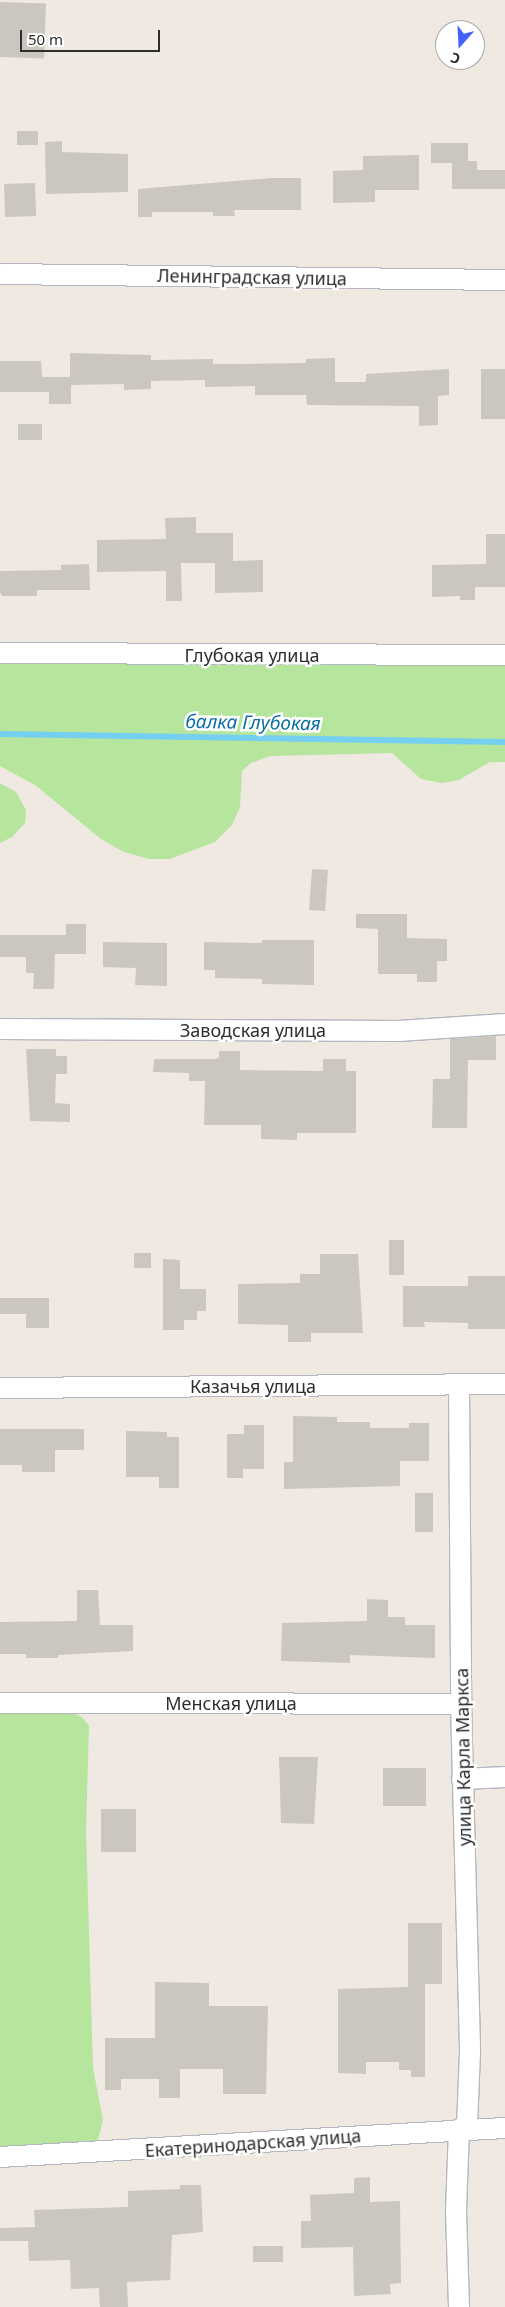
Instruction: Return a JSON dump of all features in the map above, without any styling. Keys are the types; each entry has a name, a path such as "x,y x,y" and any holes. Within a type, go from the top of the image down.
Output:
{"street":[{"name":"Ленинградская улица","path":"0,274 505,280"},
{"name":"Глубокая улица","path":"0,653 505,655"},
{"name":"Заводская улица","path":"0,1029 398,1031 505,1024"},
{"name":"Казачья улица","path":"0,1388 505,1384"},
{"name":"улица Карла Маркса","path":"459,1385 462,1778 470,2052 456,2211 459,2307"},
{"name":"Менская улица","path":"0,1703 461,1704"},
{"path":"462,1778 505,1777"},
{"name":"Екатеринодарская улица","path":"0,2157 129,2151 463,2128 505,2128"}],"green space":[{"path":"0,662 505,665 505,762 490,762 459,780 442,783 421,779 392,753 270,756 251,763 242,771 240,807 232,825 215,842 170,859 149,859 124,852 101,839 35,785 0,766"},
{"path":"0,783 16,792 26,810 25,823 12,837 0,843"},
{"path":"0,1712 73,1713 82,1717 89,1726 86,1831 93,2068 103,2120 97,2143 0,2149"}],"building":[{"path":"0,2 46,4 44,59 0,57"},
{"path":"17,131 38,131 38,145 17,145"},
{"path":"62,141 62,152 128,154 128,192 46,194 45,142"},
{"path":"431,143 468,143 468,161 477,161 477,170 505,170 505,189 452,189 452,163 431,163"},
{"path":"419,155 419,190 375,190 375,202 333,203 333,171 363,170 363,156"},
{"path":"271,178 301,178 301,210 234,210 235,216 213,216 213,212 152,212 152,217 138,217 138,189"},
{"path":"35,183 36,216 5,217 4,184"},
{"path":"70,353 151,355 151,360 213,359 213,364 306,363 306,359 335,358 335,382 366,382 366,374 449,369 449,395 438,396 438,425 419,426 419,406 307,405 306,395 255,395 255,386 205,387 205,380 151,381 151,389 124,390 124,384 71,385 71,404 49,404 49,392 0,392 0,361 41,361 42,377 70,377"},
{"path":"481,369 505,369 505,419 481,419"},
{"path":"18,424 42,424 42,440 18,440"},
{"path":"196,517 196,533 233,533 233,561 263,560 263,592 215,593 215,563 181,563 182,601 166,601 166,571 97,572 97,540 166,539 165,518"},
{"path":"486,534 505,534 505,587 475,587 475,600 460,600 460,596 432,597 432,565 486,564"},
{"path":"89,564 90,590 37,590 37,596 2,596 0,592 0,571 61,570 61,565"},
{"path":"312,869 328,870 325,911 309,910"},
{"path":"356,914 407,914 407,938 447,939 447,961 437,961 437,982 417,982 417,974 378,974 378,929 356,928"},
{"path":"66,924 86,924 86,954 55,954 54,989 33,989 34,973 26,973 26,957 0,957 0,935 66,935"},
{"path":"262,940 314,940 314,985 262,984 262,979 215,978 215,970 204,970 204,942 262,943"},
{"path":"103,942 167,943 167,986 135,985 136,968 103,967"},
{"path":"496,1036 496,1060 468,1060 467,1128 432,1128 433,1079 450,1079 450,1039"},
{"path":"26,1049 56,1049 56,1056 67,1056 67,1074 56,1074 55,1103 70,1104 70,1122 30,1121"},
{"path":"219,1051 240,1051 240,1070 323,1071 323,1059 346,1059 346,1071 356,1071 356,1133 297,1133 297,1140 261,1139 261,1125 204,1125 205,1081 189,1081 189,1073 153,1072 154,1059 214,1059 219,1058"},
{"path":"389,1240 404,1240 404,1275 389,1275"},
{"path":"134,1253 151,1253 151,1268 134,1268"},
{"path":"320,1254 358,1254 363,1333 311,1333 311,1342 288,1342 288,1325 238,1324 238,1284 300,1283 300,1274 320,1274"},
{"path":"163,1259 180,1260 180,1289 206,1289 206,1311 197,1311 197,1320 184,1320 184,1330 163,1330"},
{"path":"468,1276 505,1276 505,1329 468,1329 468,1323 424,1322 425,1327 403,1327 403,1286 468,1286"},
{"path":"0,1298 49,1298 49,1328 26,1328 26,1314 0,1314"},
{"path":"293,1416 337,1417 337,1422 370,1422 370,1428 409,1428 409,1423 429,1423 429,1461 400,1461 400,1486 284,1489 284,1462 293,1462"},
{"path":"244,1425 264,1425 264,1469 243,1469 243,1478 227,1478 227,1434 244,1434"},
{"path":"0,1429 84,1429 84,1450 55,1450 55,1472 22,1472 22,1465 0,1465"},
{"path":"126,1431 167,1432 167,1437 179,1437 179,1488 159,1488 159,1477 126,1477"},
{"path":"415,1493 433,1493 433,1532 415,1532"},
{"path":"77,1590 98,1590 100,1625 133,1625 133,1651 58,1655 58,1658 26,1658 26,1654 0,1654 0,1622 77,1621"},
{"path":"367,1599 388,1600 388,1617 405,1617 405,1625 435,1625 435,1658 350,1655 350,1663 281,1661 282,1623 367,1621"},
{"path":"279,1757 318,1757 314,1824 281,1823"},
{"path":"383,1768 426,1768 426,1806 383,1806"},
{"path":"101,1809 136,1809 136,1852 101,1852"},
{"path":"408,1923 442,1923 442,1984 425,1984 425,2077 411,2077 411,2070 399,2070 399,2062 366,2062 366,2074 338,2073 338,1989 408,1987"},
{"path":"155,1982 209,1983 209,2006 268,2006 266,2094 223,2094 223,2069 180,2069 180,2098 159,2098 159,2079 121,2079 121,2090 105,2090 105,2038 155,2038"},
{"path":"370,2177 370,2202 400,2201 401,2283 390,2284 391,2294 354,2296 353,2247 301,2248 301,2221 311,2221 310,2195 354,2193 354,2178"},
{"path":"180,2185 201,2185 203,2232 172,2235 170,2280 127,2282 128,2307 100,2307 99,2288 71,2289 70,2260 29,2261 28,2241 0,2241 0,2228 35,2227 34,2210 128,2207 128,2191 180,2189"},
{"path":"253,2246 283,2246 283,2262 253,2262"}],"waterway":[{"name":"балка Глубокая","path":"0,734 505,742"}]}
